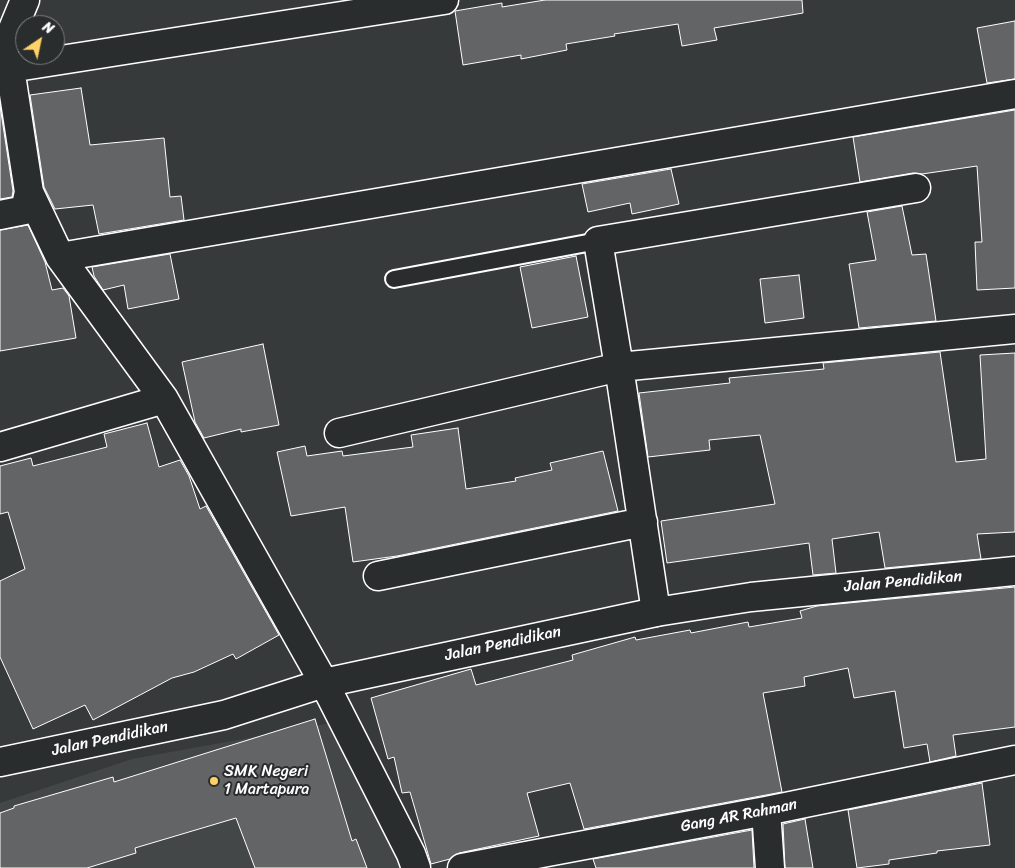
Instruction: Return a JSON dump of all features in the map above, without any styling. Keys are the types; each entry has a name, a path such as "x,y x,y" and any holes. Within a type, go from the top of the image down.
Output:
{"street":[{"path":"25,0 4,58 29,192 60,257 164,399 324,683 411,854 416,868"},
{"path":"4,58 444,0"},
{"path":"60,257 1015,94"},
{"path":"656,612 598,241 916,188"},
{"path":"0,216 25,210 29,192"},
{"path":"339,433 619,367 1015,329"},
{"path":"0,447 164,399"},
{"path":"378,576 643,522"},
{"name":"Jalan Pendidikan","path":"0,762 224,714 324,683 656,612 751,596 1015,571"},
{"name":"Gang AR Rahman","path":"462,868 766,811 1015,760"},
{"path":"766,811 770,868"}],"lane":[{"path":"394,279 598,241"}],"shaded area":[{"name":"SMK Negeri 1 Martapura","path":"332,723 408,868 0,868 0,803 132,759"}],"building":[{"path":"545,0 802,0 803,13 714,28 717,40 682,46 678,24 566,44 567,50 521,59 521,55 463,65 455,11 502,3 502,7"},
{"path":"1015,21 1015,79 987,83 977,28"},
{"path":"81,88 90,145 164,138 170,197 181,196 184,220 99,234 93,205 55,209 44,187 30,95"},
{"path":"0,106 13,191 12,197 0,199"},
{"path":"1015,110 1015,288 977,290 975,242 982,242 977,166 922,174 913,173 860,182 853,137"},
{"path":"671,169 679,204 632,214 630,203 588,212 582,184"},
{"path":"902,206 912,255 926,254 936,321 859,328 849,264 876,260 867,212"},
{"path":"28,225 45,262 52,290 63,288 69,296 76,338 0,351 0,230"},
{"path":"170,254 179,299 128,309 124,285 103,290 94,276 92,267"},
{"path":"576,256 588,317 532,328 520,267"},
{"path":"799,275 804,318 765,323 760,279"},
{"path":"263,344 279,425 241,432 241,429 204,438 195,422 182,362"},
{"path":"940,352 956,462 986,459 980,355 1015,353 1015,532 977,534 981,559 885,568 879,532 832,539 836,573 813,575 809,543 667,563 661,521 775,504 760,435 709,440 710,450 648,457 639,393 730,383 729,378 824,369 823,363"},
{"path":"147,423 159,467 180,460 189,476 200,509 206,506 279,635 236,659 233,654 194,672 172,678 93,720 85,705 33,729 0,657 0,581 25,569 8,512 0,514 0,466 31,458 33,466 107,447 104,434"},
{"path":"458,428 466,489 516,481 515,478 552,470 550,463 603,451 618,511 397,556 353,562 345,507 291,516 277,452 305,446 307,456 342,451 343,456 413,447 411,435"},
{"path":"1015,587 1015,727 953,735 956,756 930,762 927,744 904,748 895,691 854,698 848,668 804,677 805,686 763,693 782,792 584,829 570,783 527,793 539,836 459,853 450,859 431,864 410,792 402,793 394,757 388,759 371,698 471,669 476,685 573,660 572,655 635,637 636,640 690,630 691,633 748,622 749,627 802,618 800,611 817,606"},
{"name":"SMK Negeri 1 Martapura","path":"315,719 352,841 356,839 367,868 255,868 236,818 135,848 136,853 87,868 0,868 0,813 14,808 14,806 113,777 114,782"},
{"path":"982,783 990,845 937,851 937,853 889,860 889,864 857,868 848,810"},
{"path":"805,819 813,868 785,868 783,824"},
{"path":"752,830 754,868 596,868 593,859"}],"place":[{"name":"SMK Negeri 1 Martapura","path":"214,781"}]}
